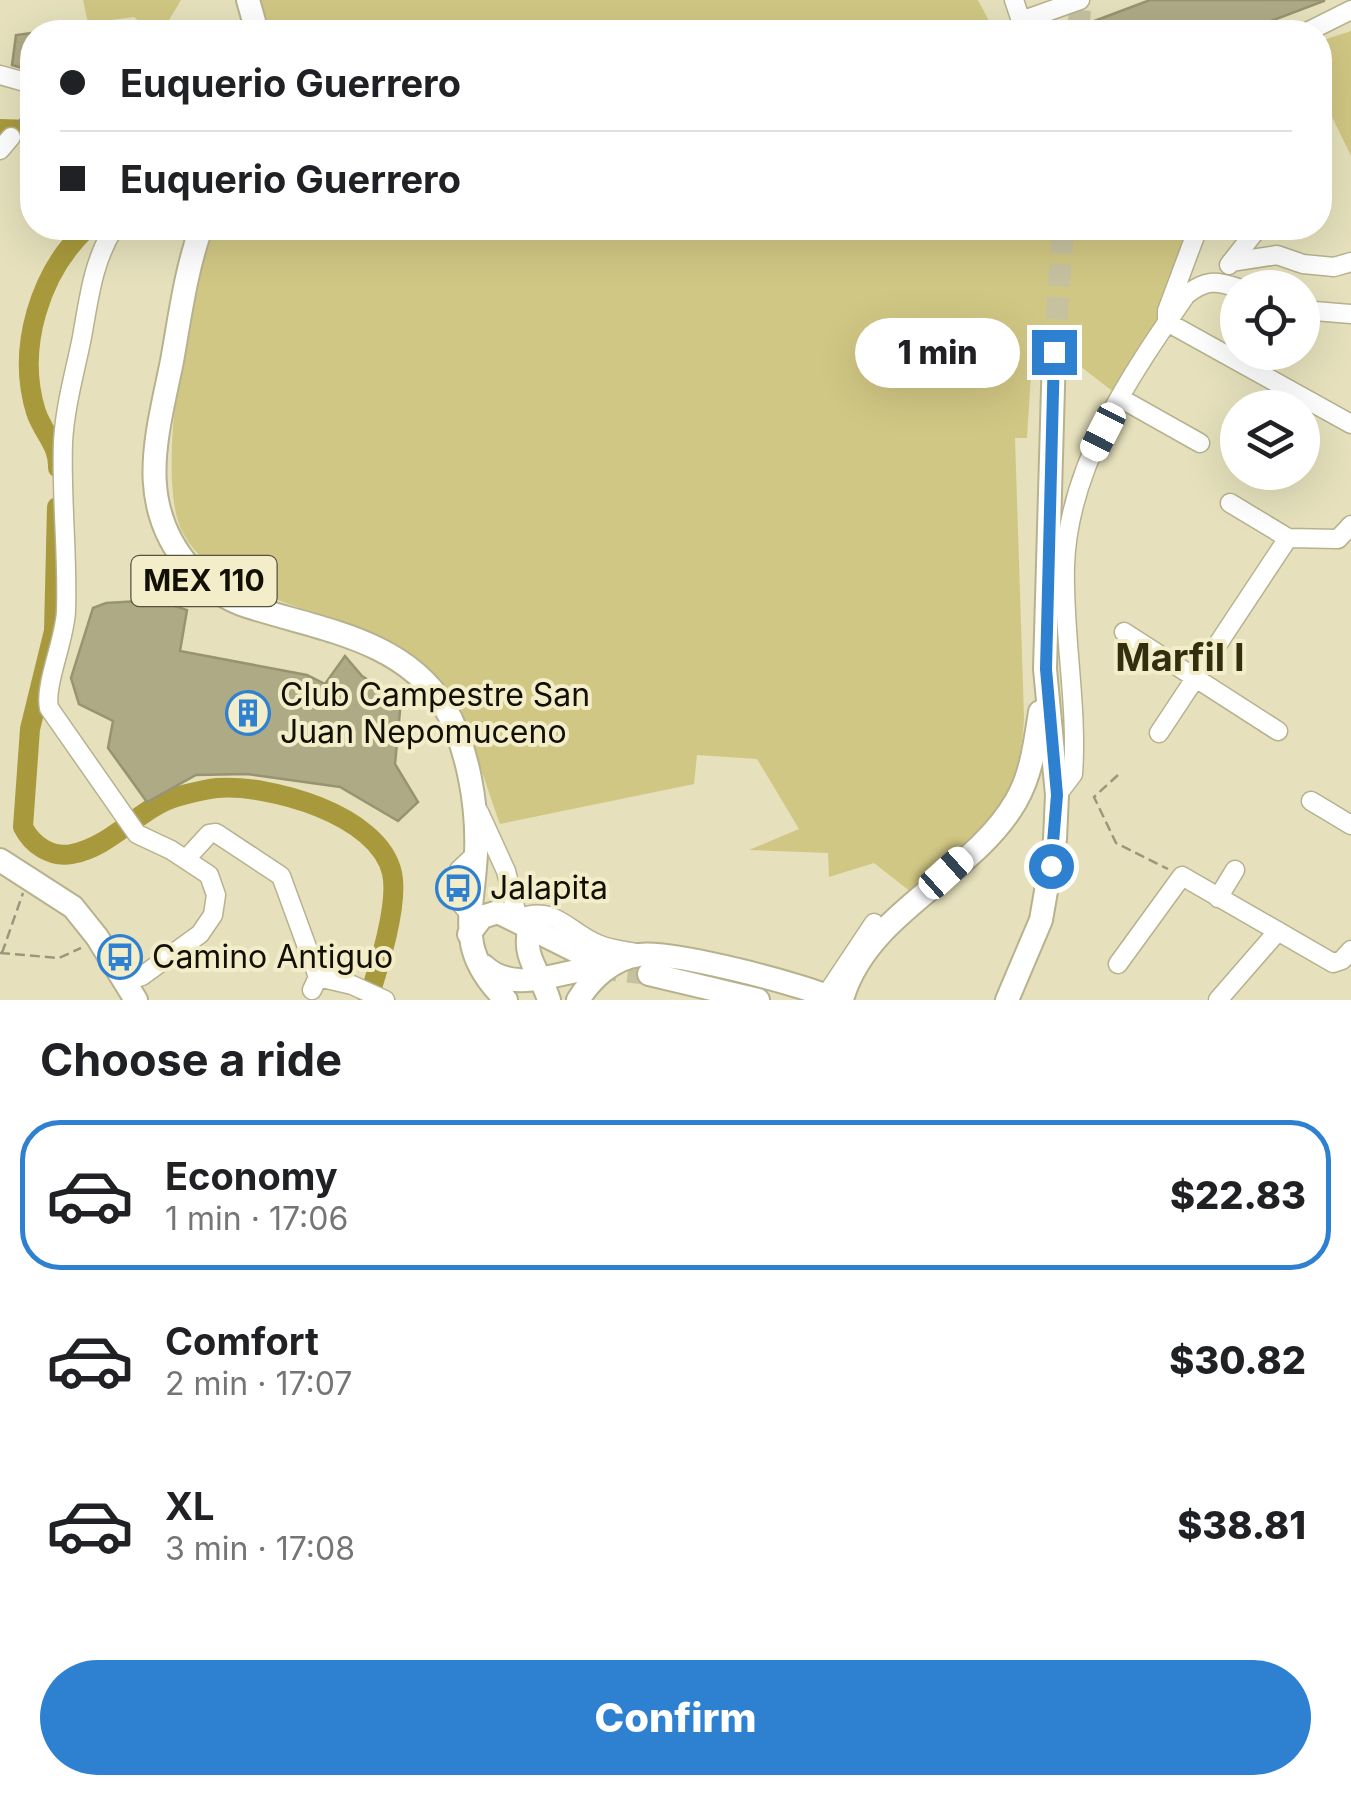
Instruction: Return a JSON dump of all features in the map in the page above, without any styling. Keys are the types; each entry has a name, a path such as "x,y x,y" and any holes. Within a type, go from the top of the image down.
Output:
{"main road":[{"name":"MEX 110","path":"197,240 155,449 154,481 163,530 178,554 215,591 242,605 354,638 408,666 446,708 473,799 476,854 470,933"},
{"path":"1007,1000 1041,920 1055,839 1057,795 1046,669 1054,352"},
{"path":"578,1000 608,968 647,964 762,976 835,997 878,939 990,832 1015,802 1034,755 1046,669"},
{"path":"0,860 73,907 130,990"},
{"path":"470,933 482,917 491,913 524,923 578,952 589,965"},
{"path":"524,923 530,962 546,989"},
{"path":"470,933 497,976 507,980 546,989 589,965"},
{"path":"470,933 489,982 506,1000"},
{"path":"647,964 758,1000"},
{"path":"647,964 802,1000"},
{"path":"560,1000 589,965"}],"street":[{"path":"1025,20 1080,0"},
{"path":"107,240 90,283 69,392 63,441 66,612 63,645 46,697 49,708 137,834 209,875 216,895 213,914 200,934 134,981 130,990"},
{"path":"1167,322 1167,310 1193,240"},
{"path":"1216,281 1248,240"},
{"path":"1231,262 1277,255 1302,264 1334,268 1351,262"},
{"path":"1057,795 1073,774 1065,563 1072,516 1086,466 1120,398 1186,295 1201,284 1220,282"},
{"path":"1320,311 1351,314"},
{"path":"1167,322 1351,424"},
{"path":"1120,398 1200,443"},
{"path":"1230,503 1288,538 1338,539 1351,525"},
{"path":"1160,732 1288,538"},
{"path":"1124,632 1278,731"},
{"path":"473,799 506,870 524,923"},
{"path":"1311,801 1351,825"},
{"path":"186,859 209,834 216,833 281,876 315,984 352,985 385,999"},
{"path":"1218,898 1235,870"},
{"path":"1118,964 1182,876 1333,963 1351,950"},
{"path":"524,923 533,912 548,914 600,945 647,964"},
{"path":"835,997 874,923"},
{"path":"1218,1000 1278,931"}],"path":[{"path":"1118,775 1107,780 1094,797 1116,843 1182,876"},
{"path":"28,892 23,894 1,953 59,958 90,943"}],"shaded area":[{"path":"83,0 181,0 169,20 87,20"},
{"path":"259,0 978,0 988,20 265,20"},
{"path":"1351,31 1351,156 1332,117 1332,37"},
{"path":"209,240 1189,240 1154,334 1116,394 1071,359 1032,358 1027,438 1015,438 1024,716 1021,748 1014,775 991,818 975,837 911,892 874,863 829,877 828,853 749,850 799,829 757,759 697,755 694,784 500,824 465,726 437,678 396,647 252,589 204,560 183,533 175,507 172,471 178,382"}],"building":[{"path":"1150,0 1324,0 1274,20 1097,20"},
{"path":"20,34 20,67 12,65 16,35"},
{"name":"Club Campestre San Juan Nepomuceno","path":"156,600 187,610 180,651 307,675 325,684 345,656 362,676 401,700 395,764 418,802 398,821 340,787 247,774 196,775 147,802 108,748 113,721 79,704 71,678 93,608 106,603"}],"waterway":[{"path":"0,129 20,130"},
{"path":"58,468 56,452 36,412 29,362 36,312 56,266 76,240"},
{"path":"57,507 54,631 30,729 23,827 37,845 50,852 72,854 100,843 165,801 217,788 264,791 319,807 344,819 383,852 392,873 390,919 368,1000"}],"tunnel":[{"path":"1079,20 1081,0"},
{"path":"1054,352 1062,240"},
{"path":"595,968 649,974"}],"place":[{"name":"Club Campestre San Juan Nepomuceno","path":"248,713"},
{"name":"Jalapita","path":"458,888"},
{"name":"Camino Antiguo","path":"120,957"}],"district":[{"name":"Marfil I","path":"1180,658"}],"route":[{"path":"1051,866 1057,795 1046,669 1054,352"}]}
